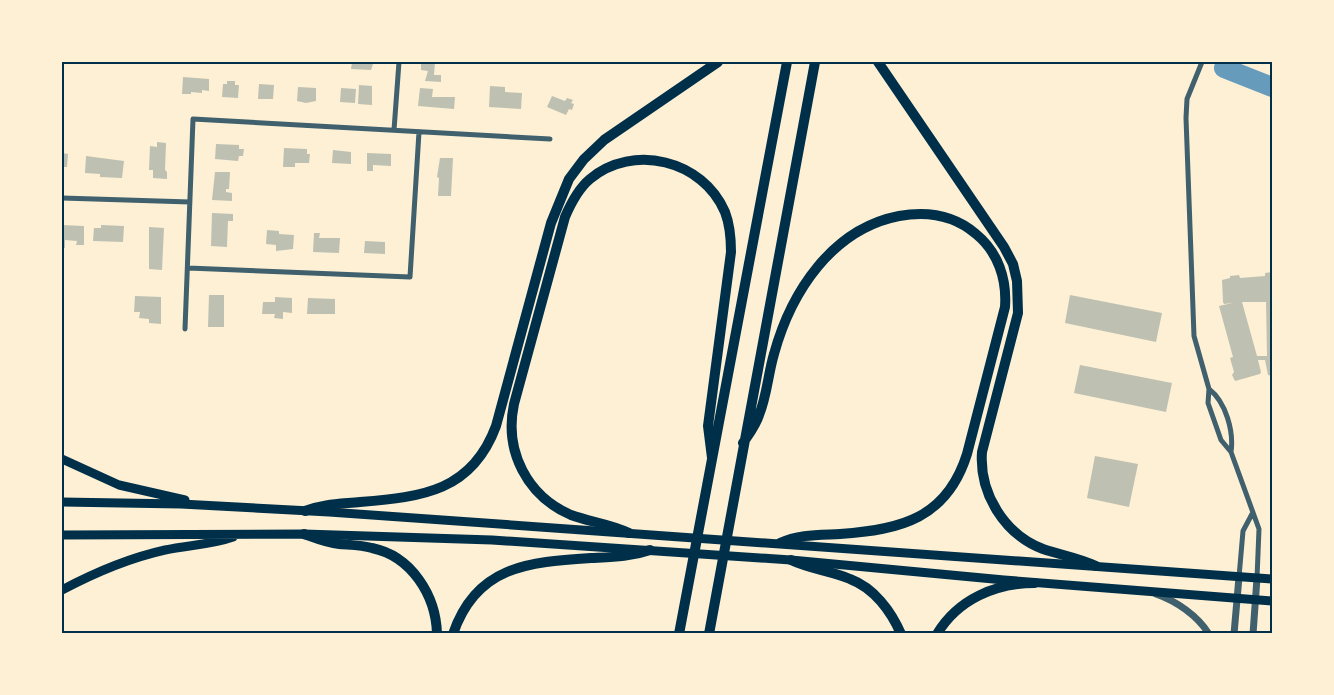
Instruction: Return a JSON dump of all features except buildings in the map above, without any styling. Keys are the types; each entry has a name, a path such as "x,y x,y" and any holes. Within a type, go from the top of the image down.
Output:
{"highway":[{"path":"305,511 326,505 427,493 455,481 474,465 484,453 496,426 551,223 569,179 584,159 611,135 718,62"},
{"path":"679,633 787,62"},
{"path":"711,633 711,621 815,62"},
{"path":"878,62 999,238 1015,271 1019,293 1018,313 982,452 983,473 989,495 1004,520 1026,540 1043,549 1096,566"},
{"path":"629,533 571,514 543,498 530,484 521,468 514,450 512,430 514,404 568,210 587,182 599,172 620,163 656,160 676,165 690,172 705,183 716,197 728,221 731,241 730,265 708,426 712,459"},
{"path":"744,443 760,415 777,342 792,306 814,270 842,244 877,222 921,214 943,216 960,222 987,245 1002,273 1005,307 967,454 960,475 952,487 931,511 906,524 864,532 800,536 780,543"},
{"path":"304,534 331,543 377,549 404,563 415,574 429,596 436,619 437,633"},
{"path":"453,633 473,595 487,582 509,570 558,561 624,557 656,550"},
{"path":"791,560 862,585 881,601 901,633"},
{"path":"937,633 951,615 972,598 1000,587 1035,583"}],"main road":[{"path":"62,459 119,485 202,505"},
{"path":"62,502 202,505 305,511 1272,579"},
{"path":"62,590 138,557 172,548 216,542 241,534"},
{"path":"62,535 304,534 457,538 754,557 1035,583 1272,600"}],"street":[{"path":"394,130 399,62"},
{"path":"1202,62 1187,99 1186,118 1193,325 1196,345 1209,389 1208,404 1221,440 1231,452 1259,533 1253,633"},
{"path":"185,329 193,119 550,140"},
{"path":"188,267 410,277 419,132"},
{"path":"62,198 190,202"},
{"path":"1209,389 1220,398 1233,439 1231,452"},
{"path":"1234,633 1243,531 1252,514"},
{"path":"1147,592 1167,598 1181,607 1201,623 1209,633"}],"waterway":[{"path":"1224,68 1272,87"}]}
